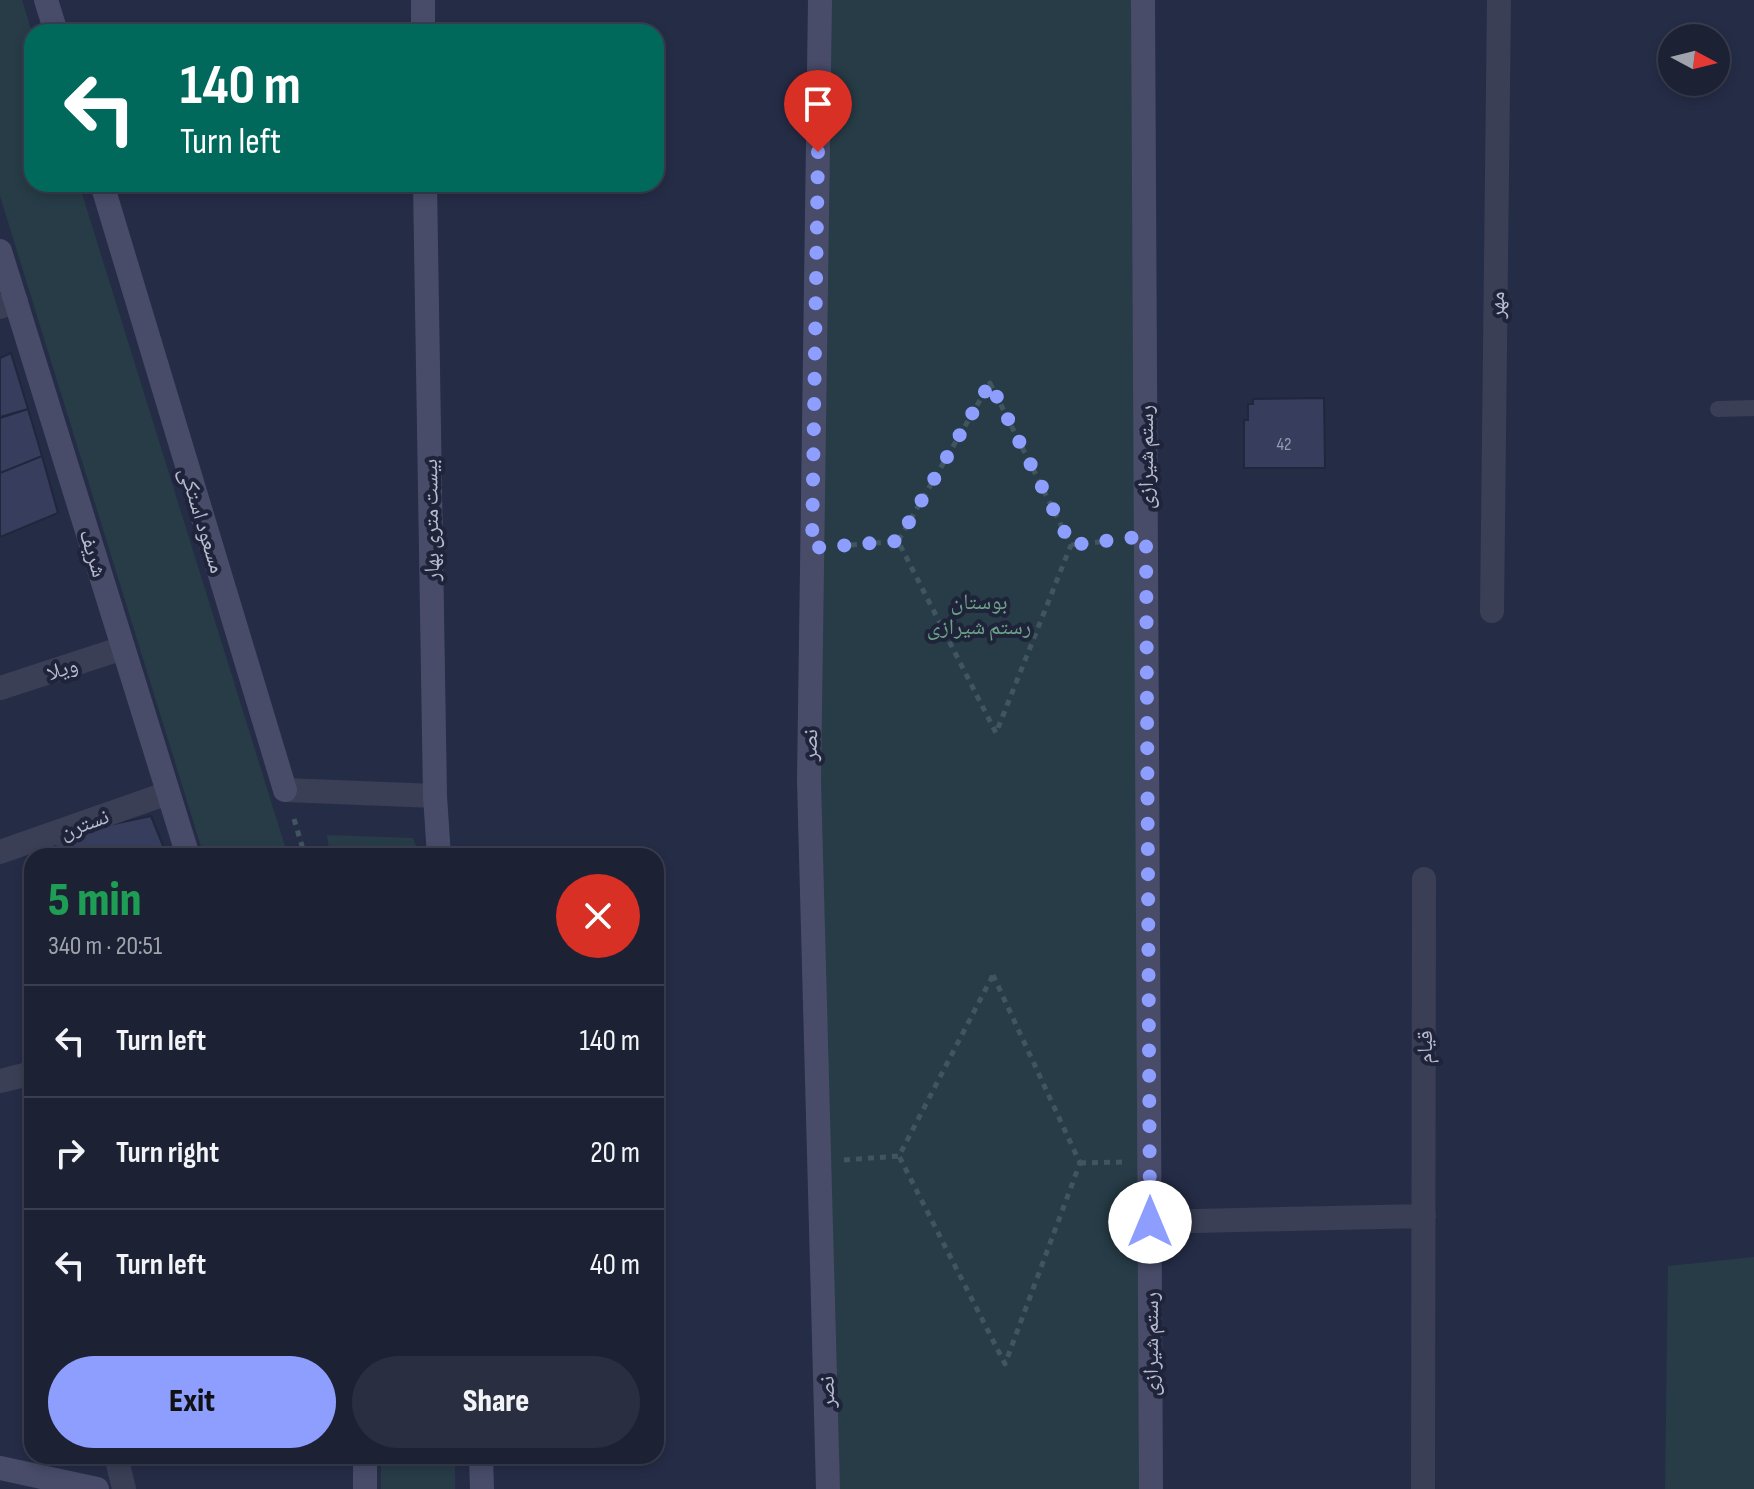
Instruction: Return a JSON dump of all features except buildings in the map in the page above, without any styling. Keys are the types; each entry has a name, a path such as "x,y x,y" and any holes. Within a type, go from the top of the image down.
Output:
{"street":[{"path":"46,0 54,24"},
{"path":"423,0 423,24"},
{"name":"نصر","path":"820,0 809,781 828,1489"},
{"name":"رستم شیرازی","path":"1143,0 1151,1489"},
{"name":"مهر","path":"1492,611 1499,0"},
{"name":"مسعود استکی","path":"104,192 285,790"},
{"name":"بیست متری بهار","path":"425,192 435,796 438,848"},
{"name":"شریف","path":"0,251 8,304 123,648 185,848"},
{"name":"ویلا","path":"0,688 123,648"},
{"path":"285,790 435,796"},
{"name":"نسترن","path":"0,852 168,793"},
{"name":"قیام","path":"1423,1489 1424,879"},
{"path":"0,1081 24,1079"},
{"path":"1150,1222 1424,1216"},
{"path":"118,1464 124,1489"},
{"path":"365,1464 365,1489"},
{"path":"481,1464 482,1489"},
{"path":"0,1468 97,1489"}],"lane":[{"path":"1718,409 1754,408"}],"path":[{"path":"990,383 1071,545 996,733 898,541 990,383"},
{"path":"1071,545 1146,536"},
{"path":"812,548 898,541"},
{"path":"285,790 303,848"},
{"path":"993,975 1080,1163 1005,1364 899,1156 993,975"},
{"path":"819,1162 899,1156"},
{"path":"1080,1163 1149,1162"}],"green space":[{"path":"0,0 22,0 30,24 24,24 24,192 81,192 286,848 202,848 0,196"},
{"name":"بوستان رستم شیرازی","path":"820,0 1143,0 1153,1489 829,1489 819,1162"},
{"path":"327,835 413,838 417,848 329,848"},
{"path":"1754,1257 1754,1489 1665,1489 1668,1266"},
{"path":"381,1464 455,1464 455,1489 381,1489"}],"route":[{"path":"818,152 812,548 898,541 990,383 1071,545 1146,536 1150,1222"}]}
